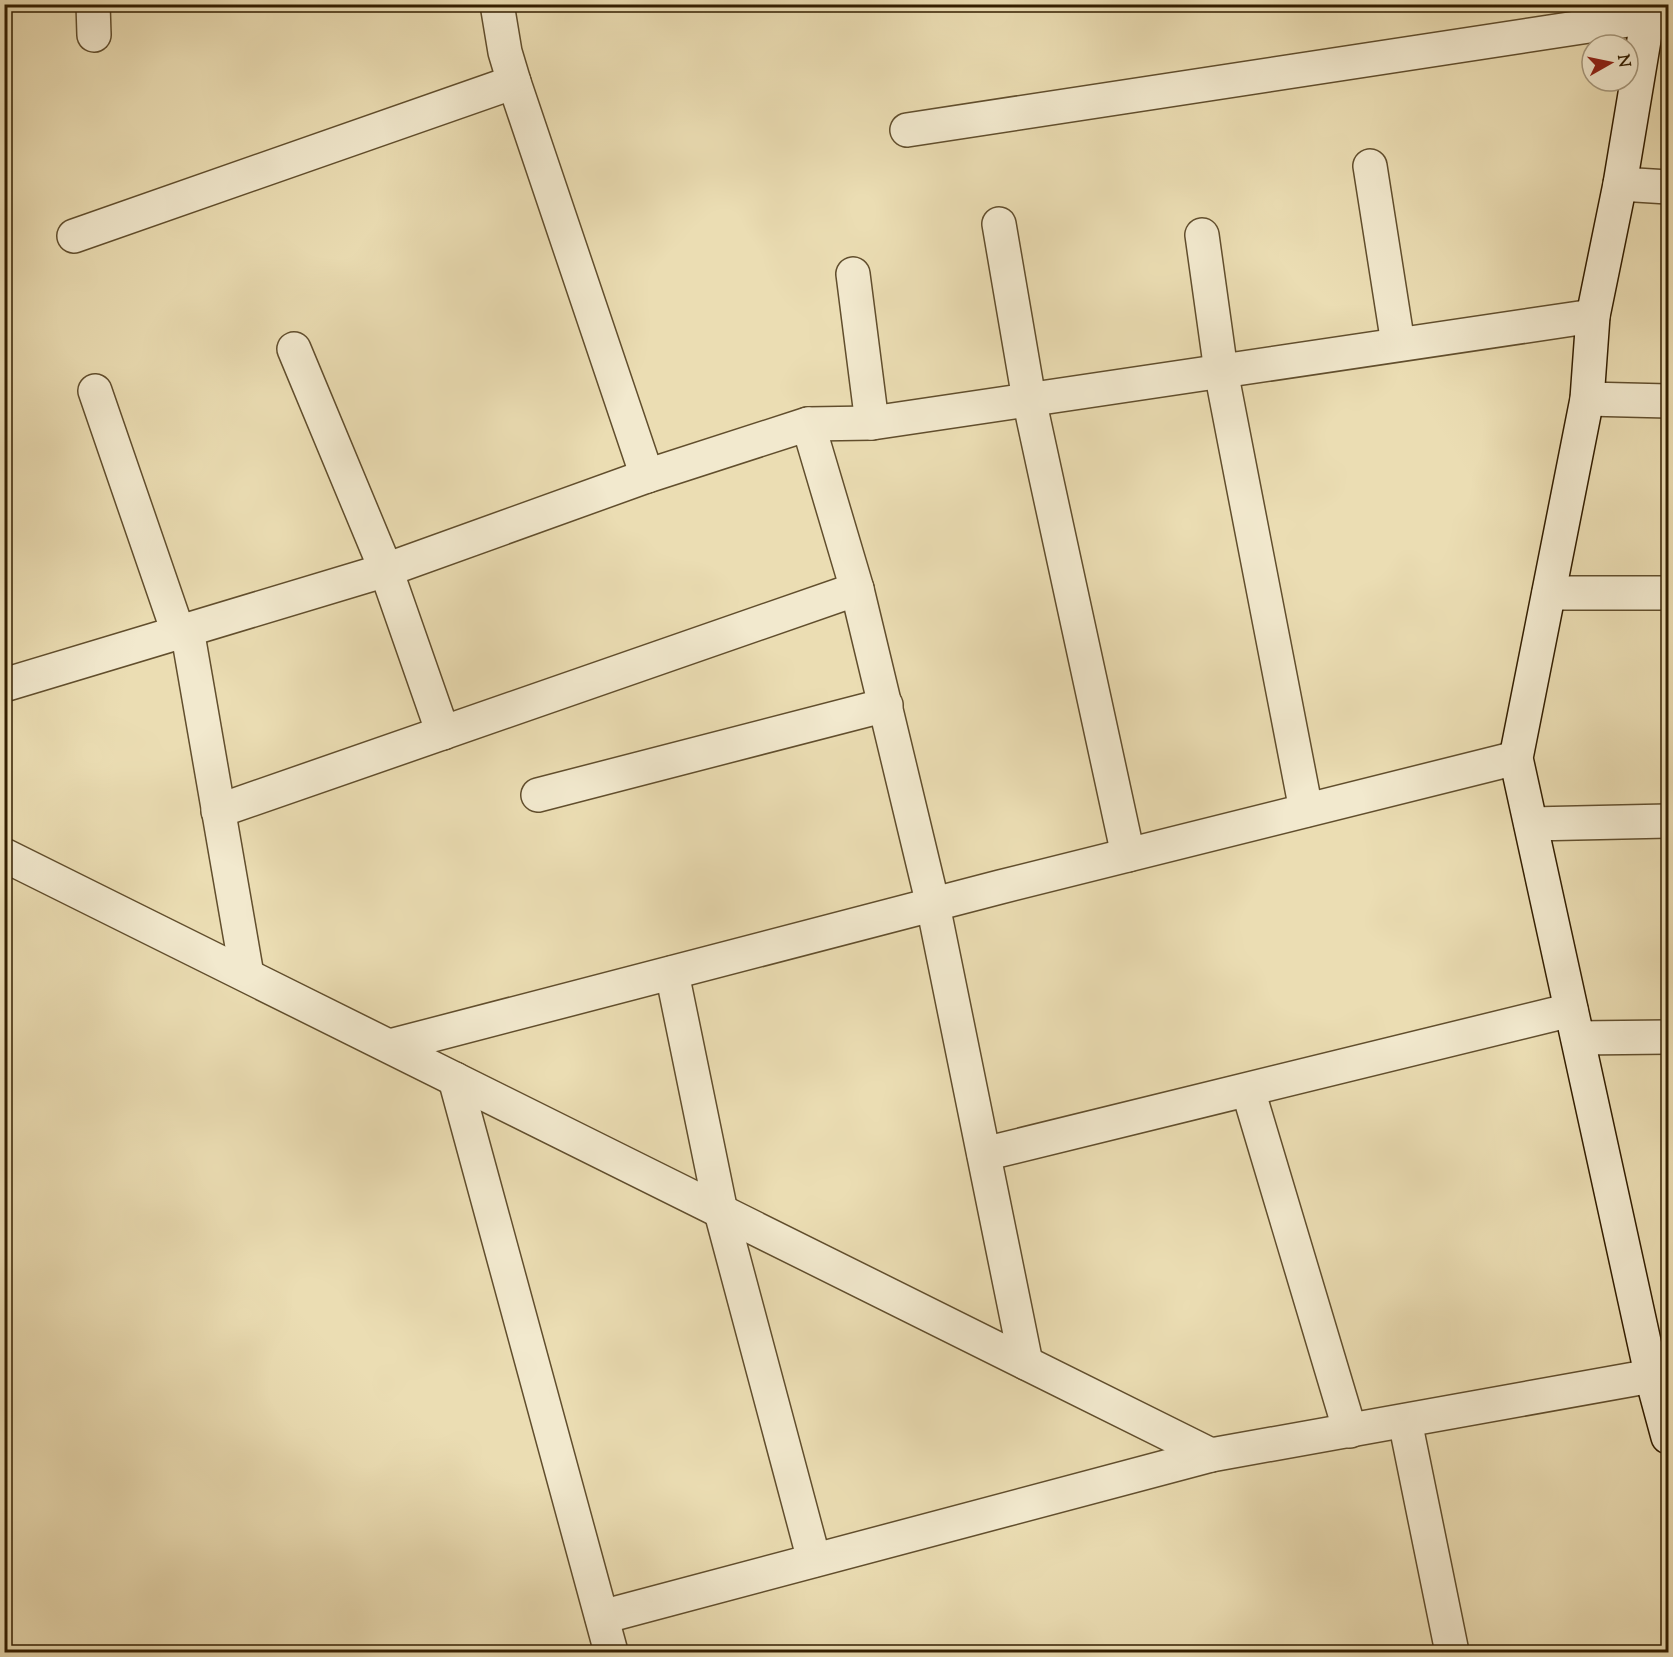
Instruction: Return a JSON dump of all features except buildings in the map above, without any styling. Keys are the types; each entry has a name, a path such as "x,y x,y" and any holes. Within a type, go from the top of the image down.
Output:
{"street":[{"path":"497,4 505,52 514,82 647,476"},
{"path":"907,130 1649,10 1620,184 1593,316 1587,399 1516,758 1574,1024 1660,1375 1668,1437"},
{"path":"74,236 514,82"},
{"path":"1370,166 1398,344"},
{"path":"1620,184 1668,187"},
{"path":"999,224 1029,399 1128,855"},
{"path":"1202,235 1221,371 1306,810"},
{"path":"853,274 872,423"},
{"path":"4,685 386,570 647,476 808,424 872,423 1593,316"},
{"path":"294,349 386,570 443,733"},
{"path":"95,391 182,631 218,811 247,975"},
{"path":"1587,399 1668,401"},
{"path":"808,424 857,589 933,905 1026,1363"},
{"path":"218,811 857,589"},
{"path":"1549,592 1668,593"},
{"path":"538,795 886,705"},
{"path":"390,1046 1128,855 1516,758"},
{"path":"1531,824 1668,821"},
{"path":"4,855 1211,1455"},
{"path":"672,973 722,1212 814,1560"},
{"path":"984,1154 1248,1090 1574,1024 1668,1037"},
{"path":"455,1079 611,1653"},
{"path":"1248,1090 1350,1431"},
{"path":"603,1617 1211,1455 1660,1375"},
{"path":"1405,1421 1452,1653"}]}
